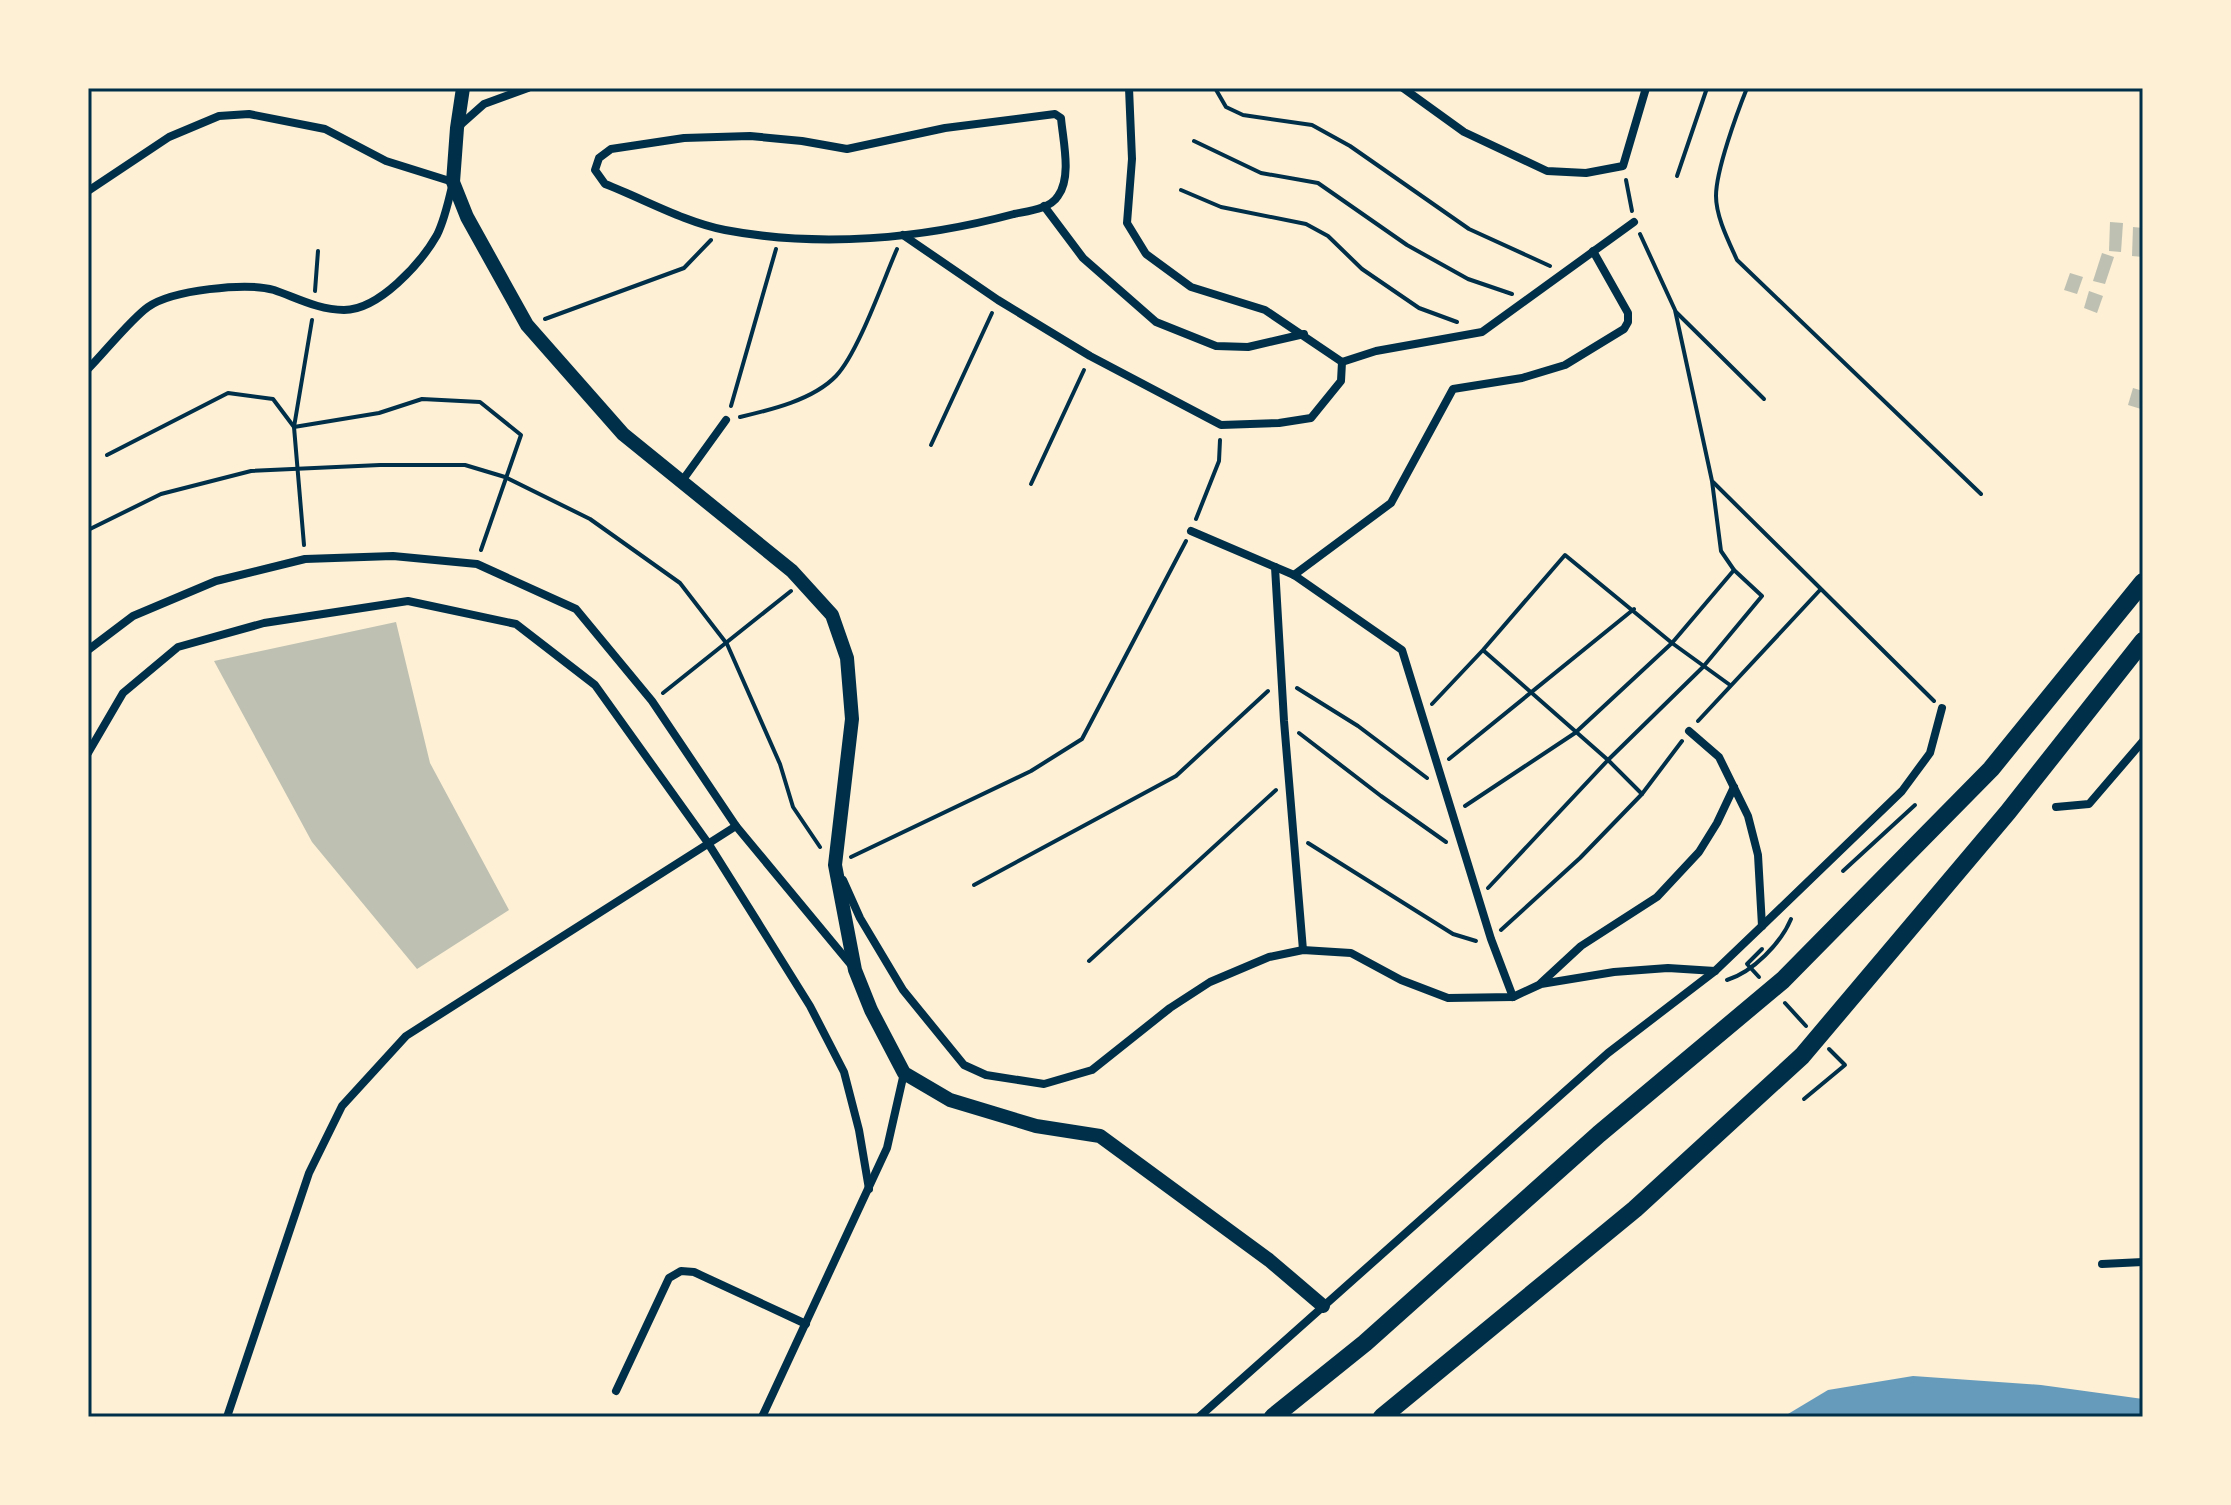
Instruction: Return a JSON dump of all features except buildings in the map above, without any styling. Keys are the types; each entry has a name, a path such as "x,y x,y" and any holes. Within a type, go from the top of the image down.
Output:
{"highway":[{"path":"1273,1417 1365,1343 1599,1134 1783,980 1991,769 2143,582"},
{"path":"1382,1417 1635,1209 1802,1056 2008,812 2143,641"}],"street":[{"path":"88,369 149,306 198,290 270,289 314,306 347,310 372,302 400,281 419,261 438,233 453,182 463,88"},
{"path":"457,128 484,104 528,88"},
{"path":"1129,88 1132,159 1127,223 1146,254 1191,287 1265,310 1342,362"},
{"path":"1403,88 1464,132 1547,171 1586,173 1623,166 1646,88"},
{"path":"88,191 169,137 219,116 249,114 325,129 386,161 453,182"},
{"path":"1055,114 1061,118 1064,185 1057,199 1044,206 970,226 903,235 779,239 721,229 605,184 595,170 599,158 611,149 684,138 750,136 847,149 945,128 1055,114"},
{"path":"453,182 467,217 527,325 623,434 802,582 832,615 847,658 852,719 835,865 855,970 871,1010 904,1073 950,1100 1036,1126 1100,1136 1269,1260 1323,1306"},
{"path":"1044,206 1083,258 1156,322 1216,346 1248,347 1304,334"},
{"path":"1342,362 1376,351 1482,332 1634,222"},
{"path":"903,235 998,300 1090,356 1221,425 1279,423 1311,418 1341,381 1342,362"},
{"path":"1294,575 1391,503 1453,389 1522,378 1565,365 1624,329 1628,313 1593,251"},
{"path":"682,481 726,420"},
{"path":"1191,531 1294,575 1402,650 1491,939 1513,997"},
{"path":"88,650 133,616 216,581 305,559 393,556 477,564 576,609 652,701 736,826 855,970"},
{"path":"1275,567 1288,778 1303,950"},
{"path":"88,753 123,693 178,647 264,623 408,601 516,624 595,685 708,843 810,1006 844,1072 859,1130 869,1189"},
{"path":"1199,1417 1608,1053 1715,971 1902,791 1930,753 1942,708"},
{"path":"1689,731 1719,757 1748,816 1758,855 1762,926"},
{"path":"2056,807 2089,804 2143,741"},
{"path":"1541,984 1581,946 1657,897 1699,852 1734,787"},
{"path":"227,1417 309,1173 342,1106 406,1036 736,826"},
{"path":"835,865 860,918 903,990 957,1058 964,1065 986,1075 1044,1084 1092,1070 1170,1008 1210,982 1269,957 1303,950 1351,953 1401,980 1448,998 1513,997 1541,984 1614,972 1668,968 1715,971"},
{"path":"762,1417 887,1148 904,1073"},
{"path":"2102,1264 2143,1262"},
{"path":"616,1391 669,1278 681,1271 694,1272 806,1324"}],"path":[{"path":"1215,88 1226,107 1243,115 1312,125 1350,146 1469,229 1563,272"},
{"path":"1677,176 1707,88"},
{"path":"1747,88 1725,154 1716,197 1727,238 1737,260 1981,494"},
{"path":"1194,141 1261,173 1318,183 1407,245 1468,279 1527,299"},
{"path":"1480,897 1608,760 1703,667 1762,596 1734,570 1721,551 1712,481 1675,310 1634,222 1623,166"},
{"path":"1181,190 1221,207 1306,224 1328,236 1362,269 1419,308 1482,332"},
{"path":"527,325 684,268 721,229"},
{"path":"726,420 769,410 811,393 836,377 855,345 903,235"},
{"path":"726,420 779,239"},
{"path":"305,559 294,427 314,306 318,251"},
{"path":"931,445 998,300"},
{"path":"1675,310 1764,399"},
{"path":"1031,484 1090,356"},
{"path":"107,455 228,393 273,399 294,427"},
{"path":"294,427 379,413 422,399 480,402 521,435 477,564"},
{"path":"835,865 1031,771 1082,739 1191,531 1219,461 1221,425"},
{"path":"1712,481 1942,708"},
{"path":"1421,715 1483,650 1565,555 1672,643 1730,685"},
{"path":"1453,814 1575,733 1672,643 1734,570"},
{"path":"652,701 802,582"},
{"path":"1293,833 1453,934 1477,942 1491,939 1580,858 1642,794 1689,731 1820,590"},
{"path":"1438,769 1634,609"},
{"path":"1483,650 1642,794"},
{"path":"974,885 1176,776 1282,678 1358,726 1445,792"},
{"path":"1284,721 1381,796 1467,856"},
{"path":"1089,961 1288,778"},
{"path":"1836,877 1915,805"},
{"path":"1747,964 1769,987"},
{"path":"1780,998 1812,1032"},
{"path":"1804,1099 1845,1065 1823,1043"}],"water":[{"path":"1913,1376 2041,1385 2143,1399 2143,1417 1783,1417 1828,1390"}]}
